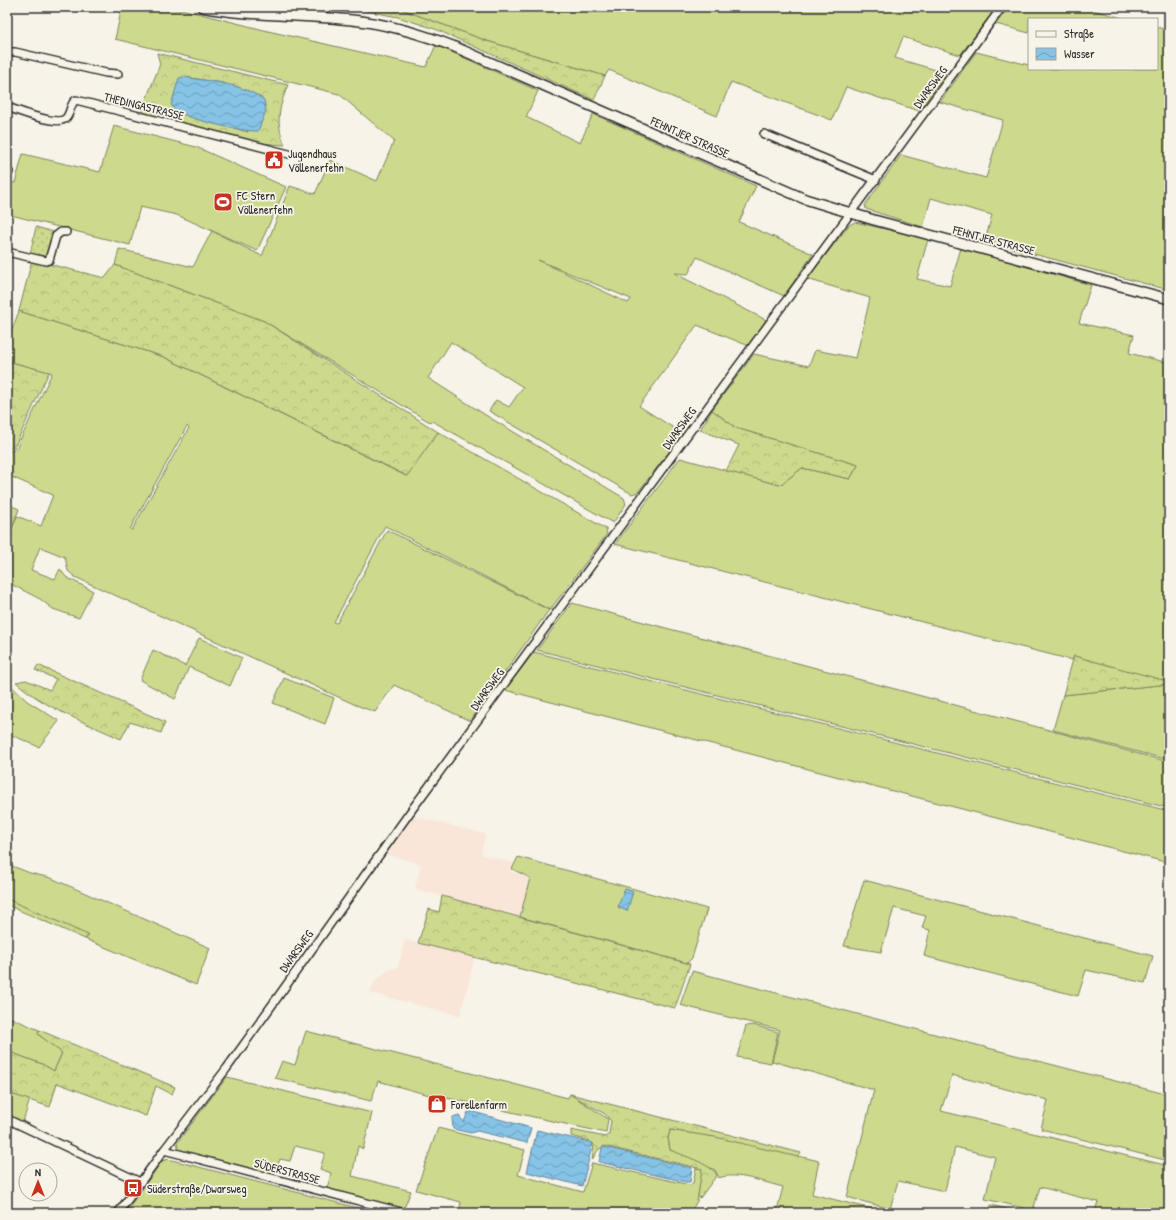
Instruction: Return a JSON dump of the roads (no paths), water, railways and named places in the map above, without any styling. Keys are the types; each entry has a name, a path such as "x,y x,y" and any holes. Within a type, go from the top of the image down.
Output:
{"street":[{"name":"FEHNTJER STRASSE","path":"202,7 262,15 359,21 384,25 423,35 467,52 771,186 805,199 851,214 1169,299"},
{"name":"DWARSWEG","path":"118,1213 227,1068 417,802 1002,7"},
{"path":"7,52 15,52 106,73 118,74"},
{"name":"THEDINGASTRASSE","path":"7,107 56,122 64,121 69,116 73,102 76,100 289,154"},
{"path":"764,134 876,180"},
{"path":"7,252 46,261 49,260 56,236 61,232 66,232"},
{"path":"7,1119 140,1182"},
{"name":"SÜDERSTRASSE","path":"164,1150 405,1213"}],"water":[{"path":"185,77 237,87 256,94 264,100 266,111 258,131 215,124 181,114 175,110 171,105 179,78"},
{"path":"626,889 633,892 627,911 618,907 624,890"},
{"path":"470,1111 531,1128 527,1143 477,1131 471,1133 453,1129 452,1118 459,1116 464,1122 468,1112"},
{"path":"537,1130 593,1143 582,1186 527,1172"},
{"path":"604,1147 692,1168 690,1182 599,1162 602,1148"}],"place":[{"name":"Jugendhaus Völlenerfehn","path":"274,160"},
{"name":"FC Stern Völlenerfehn","path":"223,202"},
{"name":"Forellenfarm","path":"437,1104"},
{"name":"Süderstraße/Dwarsweg","path":"133,1188"}]}
